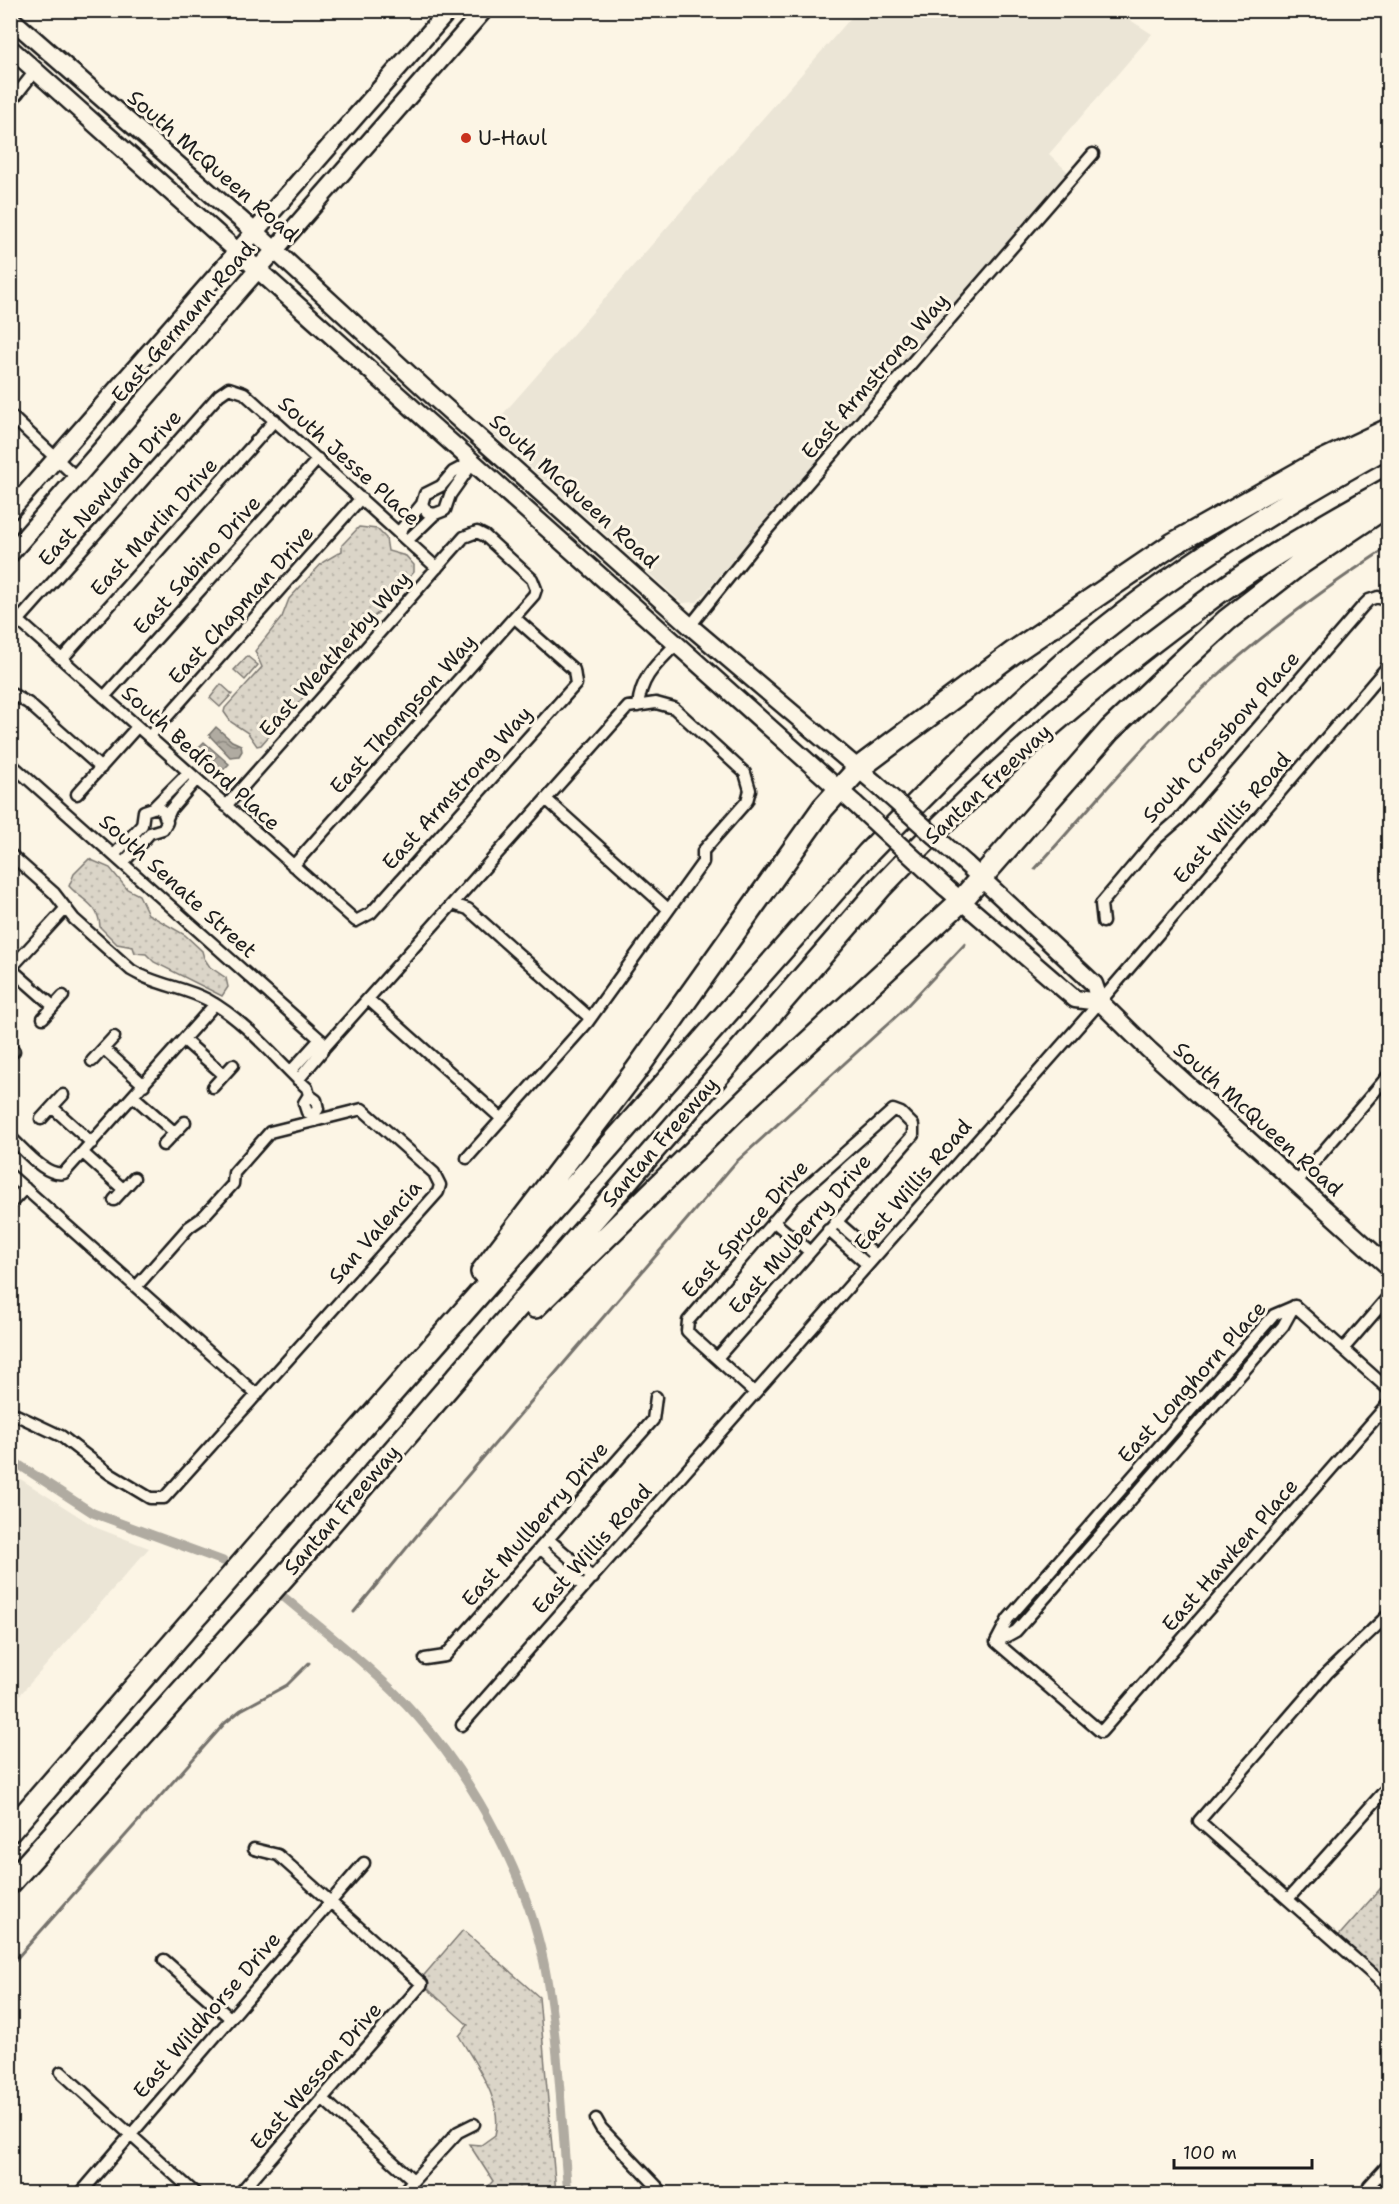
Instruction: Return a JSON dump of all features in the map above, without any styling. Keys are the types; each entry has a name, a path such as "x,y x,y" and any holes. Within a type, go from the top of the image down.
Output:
{"highway":[{"path":"352,1441 395,1377 489,1263 635,1072 823,808 859,768 1014,652 1173,544 1308,468 1389,430"},
{"name":"Santan Freeway","path":"10,1831 266,1536 868,853 962,758 1047,677 1147,598 1253,525 1389,446"},
{"name":"Santan Freeway","path":"10,1882 291,1569 882,886 946,819 1090,691 1204,603 1282,550 1389,489"},
{"path":"291,1569 538,1304 749,1097 960,902 1110,730 1227,620 1297,566 1389,505"}],"main road":[{"name":"East Germann Road","path":"10,511 256,233 449,10"},
{"name":"East Germann Road","path":"10,554 484,10"},
{"name":"South McQueen Road","path":"10,18 276,250 436,399 690,626 859,768 983,878 1094,984 1100,1002 1185,1084 1389,1266"},
{"path":"419,45 438,64"},
{"name":"South McQueen Road","path":"10,48 677,643 960,902 1075,999 1100,1002"},
{"path":"372,372 389,372 422,399 436,399"},
{"path":"474,461 488,445"},
{"path":"677,643 690,626"}],"street":[{"path":"10,103 35,71"},
{"name":"East Armstrong Way","path":"690,626 766,531 1093,154"},
{"name":"South Jesse Place","path":"233,387 244,393 275,420 437,568"},
{"name":"East Newland Drive","path":"15,616 219,395 233,387"},
{"path":"10,415 77,478"},
{"name":"East Marlin Drive","path":"62,659 275,420"},
{"name":"East Sabino Drive","path":"104,697 318,459"},
{"path":"399,532 422,504 428,490 441,486 453,472 474,461"},
{"path":"408,540 435,514 445,510 450,495 474,461"},
{"name":"East Chapman Drive","path":"149,737 361,498"},
{"path":"422,504 427,512 435,514"},
{"name":"East Weatherby Way","path":"226,806 465,537 477,532 485,536 530,577 536,586"},
{"name":"East Thompson Way","path":"293,866 515,618 534,596 536,586"},
{"name":"South Crossbow Place","path":"1102,922 1101,904 1155,840 1178,820 1366,603 1378,597 1389,602"},
{"name":"South Bedford Place","path":"15,616 353,920 360,920"},
{"name":"East Armstrong Way","path":"360,920 371,913 572,689 577,678 572,668 515,618"},
{"path":"638,706 639,690 645,678 677,643"},
{"name":"East Willis Road","path":"462,1725 1100,1002 1389,666"},
{"path":"10,693 28,703 101,768"},
{"path":"295,1075 322,1043 368,999 628,707 656,704 674,708 745,773 750,790 747,801 703,851 703,861 590,1018 467,1158"},
{"path":"77,794 137,727"},
{"name":"South Senate Street","path":"10,763 322,1043"},
{"path":"119,859 142,825 141,818 144,811 154,807 192,776"},
{"path":"119,859 150,833 163,829 171,809 192,776"},
{"path":"546,799 668,909"},
{"path":"154,807 163,811 167,818"},
{"path":"10,854 54,892 74,919 137,973 215,1004 307,1088 309,1095 317,1104 318,1109 314,1118"},
{"path":"453,904 468,909 590,1018"},
{"path":"53,1006 11,966 66,908"},
{"path":"43,1018 63,996"},
{"path":"368,999 502,1119"},
{"path":"10,1137 47,1170 57,1175 64,1173 215,1004"},
{"path":"92,1061 114,1037"},
{"path":"184,1041 224,1075"},
{"path":"104,1049 144,1085"},
{"path":"213,1087 233,1065"},
{"path":"1296,1184 1389,1076"},
{"path":"41,1119 63,1095"},
{"path":"133,1096 174,1132"},
{"path":"52,1107 92,1143"},
{"name":"San Valencia","path":"10,1412 61,1436 110,1474 150,1498 164,1497 438,1192 440,1185 434,1173 362,1109 314,1118 270,1132 234,1173 233,1184 202,1218 189,1227 136,1287"},
{"name":"East Spruce Drive","path":"717,1358 687,1331 688,1321 792,1199 893,1110 902,1113 913,1125 913,1135"},
{"path":"163,1145 185,1122"},
{"name":"East Mulberry Drive","path":"717,1358 913,1135"},
{"path":"83,1153 123,1189"},
{"path":"10,1174 257,1395"},
{"path":"114,1200 134,1178"},
{"path":"10,1204 26,1188"},
{"path":"773,1221 810,1252"},
{"path":"832,1226 872,1261"},
{"path":"1344,1348 1389,1297"},
{"path":"1295,1306 1389,1389"},
{"name":"East Longhorn Place","path":"996,1642 1008,1619 1025,1599 1274,1315 1295,1306"},
{"name":"East Longhorn Place","path":"996,1642 1016,1630 1283,1326 1295,1306"},
{"path":"1248,1345 1259,1353"},
{"path":"717,1358 755,1393"},
{"name":"East Mullberry Drive","path":"424,1659 444,1656 548,1539 653,1420 656,1397"},
{"name":"East Hawken Place","path":"996,1642 1101,1732 1389,1404"},
{"path":"1193,1408 1204,1416"},
{"path":"1135,1474 1146,1482"},
{"path":"1080,1537 1090,1546"},
{"path":"548,1539 593,1578"},
{"path":"540,1548 585,1587"},
{"path":"559,1565 567,1555"},
{"path":"1025,1599 1036,1607"},
{"path":"1389,1615 1328,1672 1199,1821 1389,1988"},
{"path":"1288,1899 1389,1787"},
{"path":"254,1849 278,1856 330,1902"},
{"name":"East Wildhorse Drive","path":"80,2193 364,1863"},
{"name":"East Wesson Drive","path":"239,2193 422,1984 330,1902"},
{"path":"164,1960 230,2018"},
{"path":"61,2072 196,2193"},
{"path":"322,2098 413,2180"},
{"path":"596,2119 601,2128 664,2193"},
{"path":"401,2193 458,2132 474,2124"},
{"path":"1367,2193 1370,2186 1389,2165"}],"shaded area":[{"path":"857,11 1116,11 1152,34 1049,154 1069,173 697,602 682,603 489,430"},
{"path":"359,527 377,529 386,538 388,551 406,556 414,565 414,572 261,745 257,746 248,733 231,722 224,712 225,708 262,667 255,651 282,617 289,599 323,562 342,551 342,545"},
{"path":"247,656 258,665 245,680 234,670"},
{"path":"221,684 232,694 220,707 210,698"},
{"path":"89,859 110,868 127,889 139,895 148,914 185,935 202,951 210,967 226,978 228,987 222,996 154,962 146,954 135,953 133,947 117,944 100,927 97,913 69,886 74,874"},
{"path":"11,1473 97,1528 149,1548 11,1705"},
{"path":"1388,1880 1388,1981 1385,1985 1335,1940"},
{"path":"463,1930 539,1997 556,2193 482,2193 493,2181 469,2144 481,2145 495,2135 497,2122 492,2096 459,2036 468,2025 419,1981"}],"water":[{"path":"216,727 232,741 241,745 242,751 239,756 230,757 209,735"},
{"path":"204,742 229,764 223,770 198,748"}],"waterway":[{"path":"1035,869 1140,751 1207,685 1294,612 1388,547"},
{"path":"354,1612 428,1522 736,1162 901,1012 965,944"},
{"path":"10,1459 93,1513 223,1561"},
{"path":"285,1598 370,1670 417,1716 459,1770 496,1832 512,1865 536,1931 549,1992 568,2194"},
{"path":"10,1966 225,1723 241,1710 287,1685 309,1663"}],"place":[{"name":"U-Haul","path":"466,138"}]}
